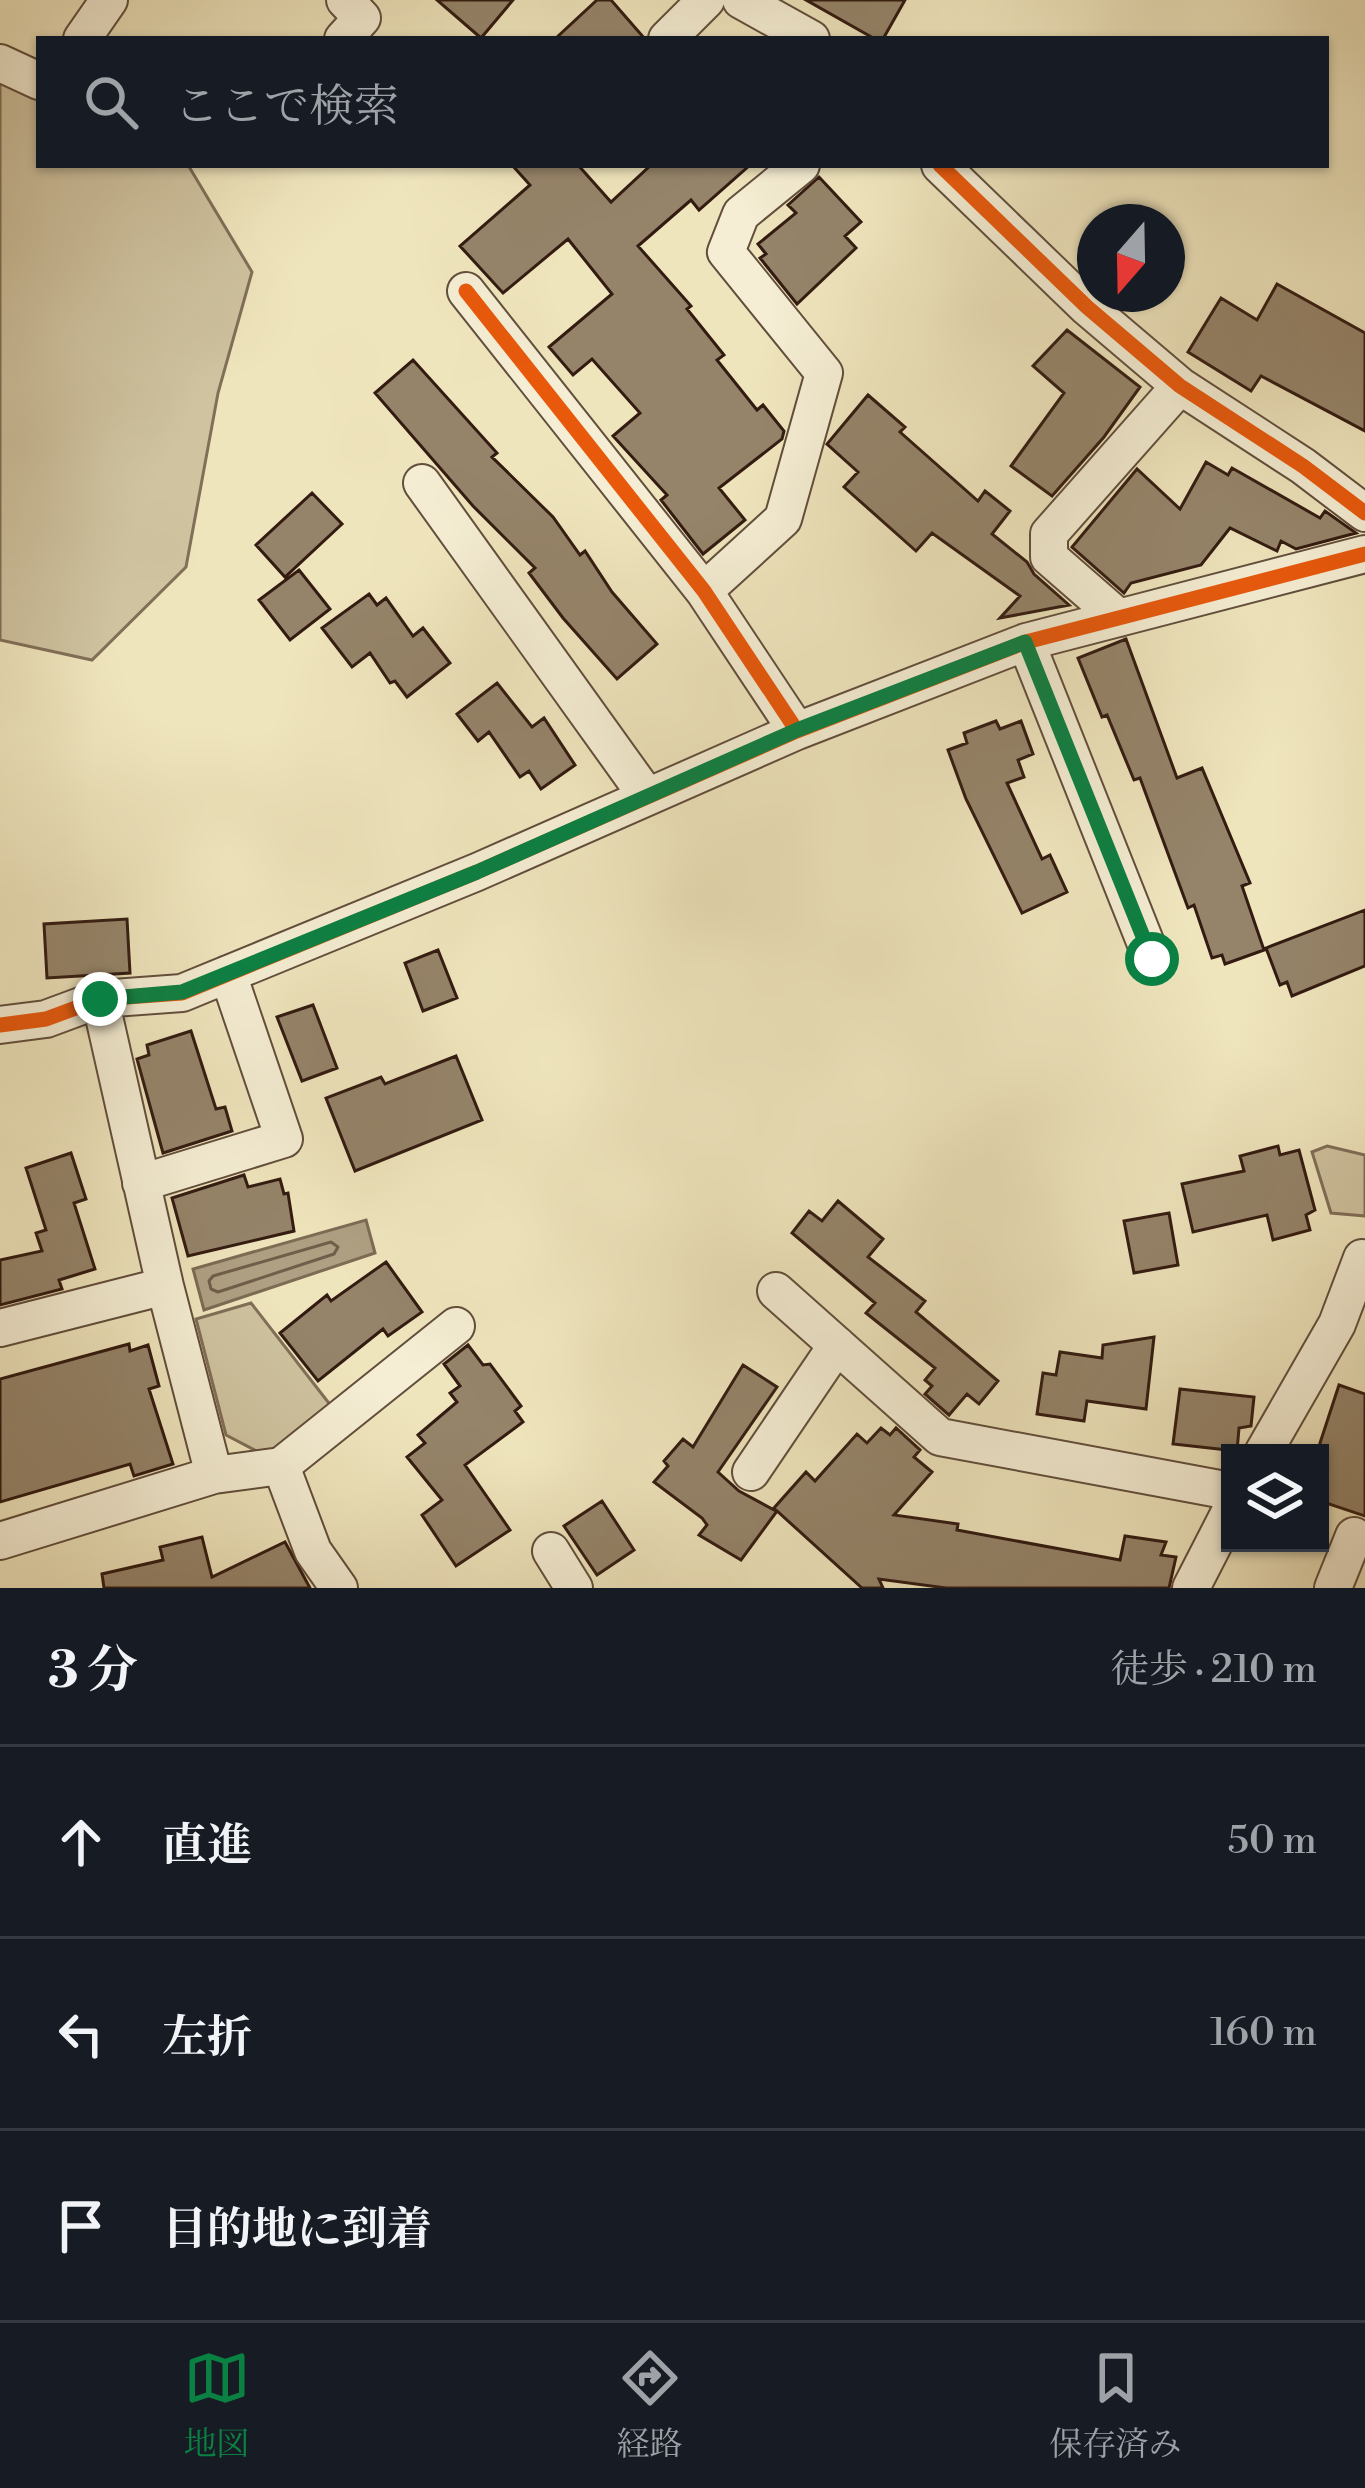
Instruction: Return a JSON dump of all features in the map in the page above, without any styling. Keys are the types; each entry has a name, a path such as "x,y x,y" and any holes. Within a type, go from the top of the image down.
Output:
{"street":[{"path":"84,36 109,0"},
{"path":"345,0 362,18 346,36"},
{"path":"670,36 706,0"},
{"path":"741,0 806,36"},
{"path":"0,63 36,80"},
{"path":"704,591 783,519 824,373 726,252 741,214 797,168"},
{"path":"943,168 1087,307 1180,386 1303,466 1365,513"},
{"path":"466,291 704,591 797,730"},
{"path":"1119,617 1048,557 1049,534 1180,386"},
{"path":"422,483 646,795"},
{"path":"0,1025 46,1019 100,999 182,992 477,872 797,730 1025,642 1365,554"},
{"path":"1025,642 1152,959"},
{"path":"141,1183 284,1139 228,974"},
{"path":"100,999 165,1286 214,1475"},
{"path":"1269,1444 1351,1326 1362,1258"},
{"path":"0,1328 165,1286"},
{"path":"776,1291 940,1437 1221,1489"},
{"path":"0,1541 214,1475 281,1466 456,1327"},
{"path":"751,1472 837,1345"},
{"path":"281,1466 313,1551 339,1588"},
{"path":"1191,1588 1221,1530"},
{"path":"1333,1588 1346,1533"},
{"path":"550,1551 574,1588"}],"shaded area":[{"path":"0,47 36,68 36,168 190,168 252,272 218,393 186,567 92,660 0,640"},
{"path":"1327,1146 1365,1155 1365,1216 1331,1213 1312,1152"},
{"path":"251,1303 335,1411 268,1457 226,1435 196,1319"}],"water":[{"path":"366,1220 375,1253 204,1310 193,1269"}],"building":[{"path":"437,0 513,0 479,36"},
{"path":"597,0 611,0 642,36 558,36"},
{"path":"806,0 905,0 885,36 870,36"},
{"path":"515,168 581,168 611,202 648,168 747,168 699,210 691,200 638,246 691,306 687,309 724,355 717,360 757,410 763,405 784,431 782,439 719,488 745,520 703,554 661,500 667,495 613,436 640,413 592,359 573,375 549,347 612,294 568,239 503,293 460,246 530,185"},
{"path":"819,177 861,222 845,236 856,248 797,304 760,258 766,254 758,244 796,213 788,205"},
{"path":"1277,284 1365,333 1365,431 1261,376 1251,391 1188,352 1221,298 1257,320"},
{"path":"1067,330 1140,387 1052,496 1011,466 1064,393 1033,366"},
{"path":"413,360 497,453 492,457 553,517 580,555 585,551 612,592 657,644 617,679 529,573 535,568 473,506 375,393"},
{"path":"868,395 905,427 900,432 978,501 985,491 1010,511 992,534 1069,605 1000,618 1020,596 932,533 916,551 844,487 858,472 827,444"},
{"path":"1206,462 1228,475 1232,468 1320,518 1325,511 1356,533 1296,549 1281,541 1277,551 1230,528 1201,565 1131,583 1124,593 1072,547 1137,469 1180,509"},
{"path":"312,493 342,524 285,577 256,545"},
{"path":"299,570 330,609 290,640 259,600"},
{"path":"369,594 377,605 386,598 413,636 423,628 450,663 407,697 395,681 390,683 370,653 352,667 322,628"},
{"path":"1126,639 1177,778 1202,768 1250,883 1242,886 1264,950 1225,964 1222,955 1212,958 1194,905 1188,908 1140,778 1134,780 1107,715 1102,717 1078,658"},
{"path":"497,683 532,727 544,718 575,765 541,789 529,771 520,777 489,732 478,741 457,714"},
{"path":"996,721 1000,729 1021,721 1033,754 1018,760 1024,777 1007,783 1042,859 1050,855 1067,892 1022,913 966,799 948,750 967,743 964,733"},
{"path":"1365,910 1365,966 1292,996 1287,982 1280,985 1266,948"},
{"path":"127,919 130,973 47,978 44,924"},
{"path":"438,950 457,998 423,1011 405,963"},
{"path":"313,1005 337,1068 302,1081 277,1017"},
{"path":"191,1031 216,1109 225,1107 232,1131 163,1153 137,1059 149,1055 147,1045"},
{"path":"456,1056 482,1120 355,1171 326,1098 381,1077 385,1084"},
{"path":"1278,1146 1280,1155 1299,1150 1315,1210 1306,1215 1310,1230 1273,1240 1267,1215 1193,1232 1182,1184 1244,1171 1240,1156"},
{"path":"71,1153 86,1199 74,1203 95,1269 59,1280 62,1289 0,1305 0,1260 42,1251 36,1233 46,1230 26,1168"},
{"path":"244,1175 248,1187 280,1179 284,1194 288,1193 294,1231 188,1256 172,1198"},
{"path":"838,1201 883,1239 868,1257 925,1301 916,1312 998,1381 979,1404 967,1394 949,1415 925,1394 932,1386 925,1380 935,1368 866,1313 875,1303 792,1233 809,1211 822,1221"},
{"path":"1169,1213 1178,1265 1134,1273 1124,1221"},
{"path":"386,1262 422,1312 388,1336 383,1329 318,1381 280,1333 327,1295 331,1301"},
{"path":"1154,1337 1146,1409 1087,1401 1084,1421 1037,1414 1043,1373 1056,1375 1060,1352 1102,1358 1103,1345"},
{"path":"129,1344 130,1351 148,1345 159,1386 149,1389 173,1464 134,1476 130,1464 0,1502 0,1379"},
{"path":"468,1345 483,1365 490,1364 521,1406 515,1411 523,1422 465,1465 510,1530 456,1566 422,1515 442,1500 407,1457 425,1443 418,1435 457,1402 450,1393 460,1386 444,1364"},
{"path":"743,1365 777,1387 718,1472 739,1491 776,1511 806,1472 815,1481 857,1434 867,1443 881,1428 890,1435 896,1428 920,1450 914,1457 932,1472 894,1515 958,1524 957,1530 1120,1560 1125,1536 1166,1542 1161,1555 1176,1557 1169,1588 946,1588 879,1579 883,1588 862,1588 777,1511 741,1560 699,1535 707,1525 702,1518 654,1482 683,1439 693,1447"},
{"path":"1339,1385 1365,1394 1365,1516 1329,1504 1329,1444 1320,1443"},
{"path":"1180,1389 1254,1397 1251,1426 1239,1428 1238,1444 1221,1444 1221,1449 1173,1444"},
{"path":"602,1501 634,1550 597,1575 564,1526"},
{"path":"202,1537 212,1577 285,1542 310,1588 104,1588 102,1574 163,1560 160,1547"}],"cycle path":[{"path":"943,168 1087,307 1180,386 1303,466 1365,513"},
{"path":"466,291 704,591 797,731"},
{"path":"0,1025 46,1019 100,999 182,993 477,872 797,731 1026,642 1365,554"}],"route":[{"path":"100,999 182,992 477,872 797,730 1025,642 1152,959"}]}
